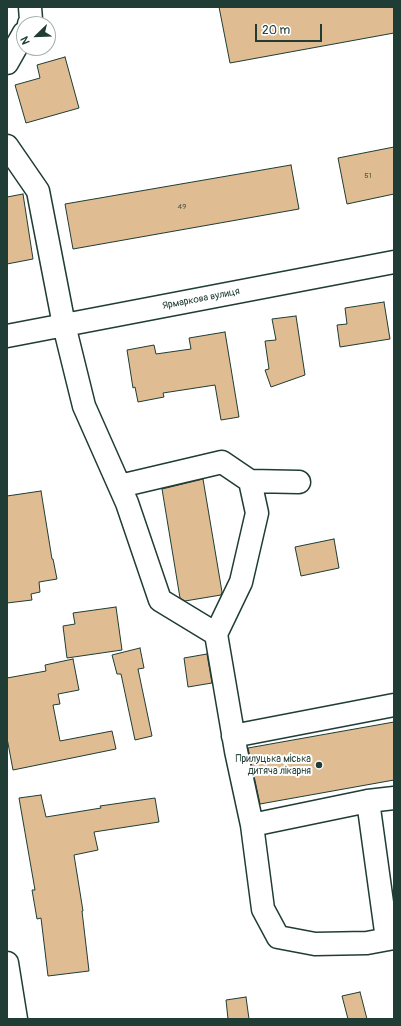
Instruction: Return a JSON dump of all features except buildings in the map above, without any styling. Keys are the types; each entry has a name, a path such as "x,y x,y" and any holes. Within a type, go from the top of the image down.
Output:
{"street":[{"path":"7,63 16,47"},
{"path":"7,146 38,190 64,325 84,406 127,503 160,600 216,634"},
{"name":"Ярмаркова вулиця","path":"7,336 394,262"},
{"path":"120,486 222,462 250,481 299,482"},
{"path":"250,481 257,513 241,582 216,634 233,736 252,826 263,909 278,937 315,944 367,943 391,938 368,801"},
{"path":"233,736 394,705"},
{"path":"252,826 368,801 394,798"},
{"path":"7,963 16,1019"}],"place":[{"name":"Прилуцька міська дитяча лікарня","path":"319,765"}]}
